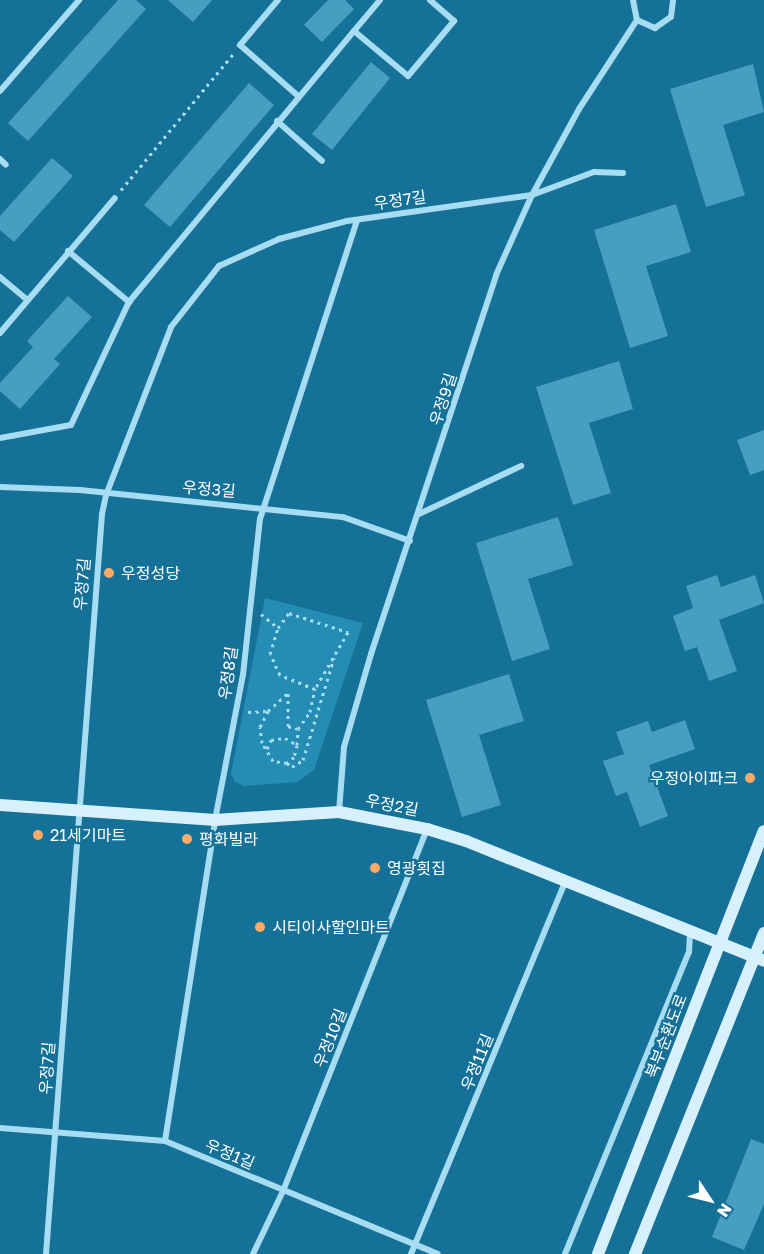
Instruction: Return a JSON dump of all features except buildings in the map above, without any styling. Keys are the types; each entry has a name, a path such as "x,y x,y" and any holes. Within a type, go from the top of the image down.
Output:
{"main road":[{"name":"우정2길","path":"0,805 215,820 339,812 427,829 567,880 759,959"},
{"name":"북부순환도로","path":"598,1254 764,831"},
{"path":"635,1254 759,959 764,933"}],"street":[{"path":"0,91 79,0"},
{"path":"278,0 240,45 298,96"},
{"path":"0,438 71,425 129,302 277,121 380,0"},
{"path":"354,31 408,76 454,21 430,0"},
{"path":"633,0 637,20 648,27 662,26 671,17 673,0"},
{"name":"우정9길","path":"339,812 344,747 371,654 496,275 532,195 579,109 637,20"},
{"path":"277,121 322,161"},
{"path":"0,159 6,165"},
{"name":"우정7길","path":"46,1254 82,810 90,652 106,495 171,327 219,266 279,240 357,220 532,195 594,172 623,173"},
{"path":"0,331 115,198"},
{"name":"우정8길","path":"165,1141 215,820 235,713 263,509 357,220"},
{"path":"68,252 129,302"},
{"path":"0,277 27,300"},
{"path":"419,514 521,466"},
{"name":"우정3길","path":"0,487 343,517 410,541"},
{"name":"우정10길","path":"253,1254 283,1191 427,829"},
{"name":"우정11길","path":"411,1254 567,880"},
{"path":"565,1254 685,961 690,930"},
{"name":"우정1길","path":"0,1128 165,1141 438,1254"}],"path":[{"path":"115,198 240,45"},
{"path":"250,608 278,628"},
{"path":"287,763 294,757 298,729 310,712 315,689 348,632 289,613 278,628 270,654 280,675 291,682 315,689"},
{"path":"288,693 268,711 260,727 262,743 273,761 292,766 303,760 335,654"},
{"path":"291,682 288,693 288,726 298,729"},
{"path":"235,713 268,711"},
{"path":"267,750 271,740 285,738 297,745"}],"shaded area":[{"path":"265,598 363,623 314,770 297,782 244,786 235,782 231,774"}],"place":[{"name":"우정성당","path":"109,573"},
{"name":"우정아이파크","path":"750,778"},
{"name":"21세기마트","path":"38,835"},
{"name":"평화빌라","path":"187,839"},
{"name":"영광횟집","path":"375,868"},
{"name":"시티이사할인마트","path":"260,927"}]}
